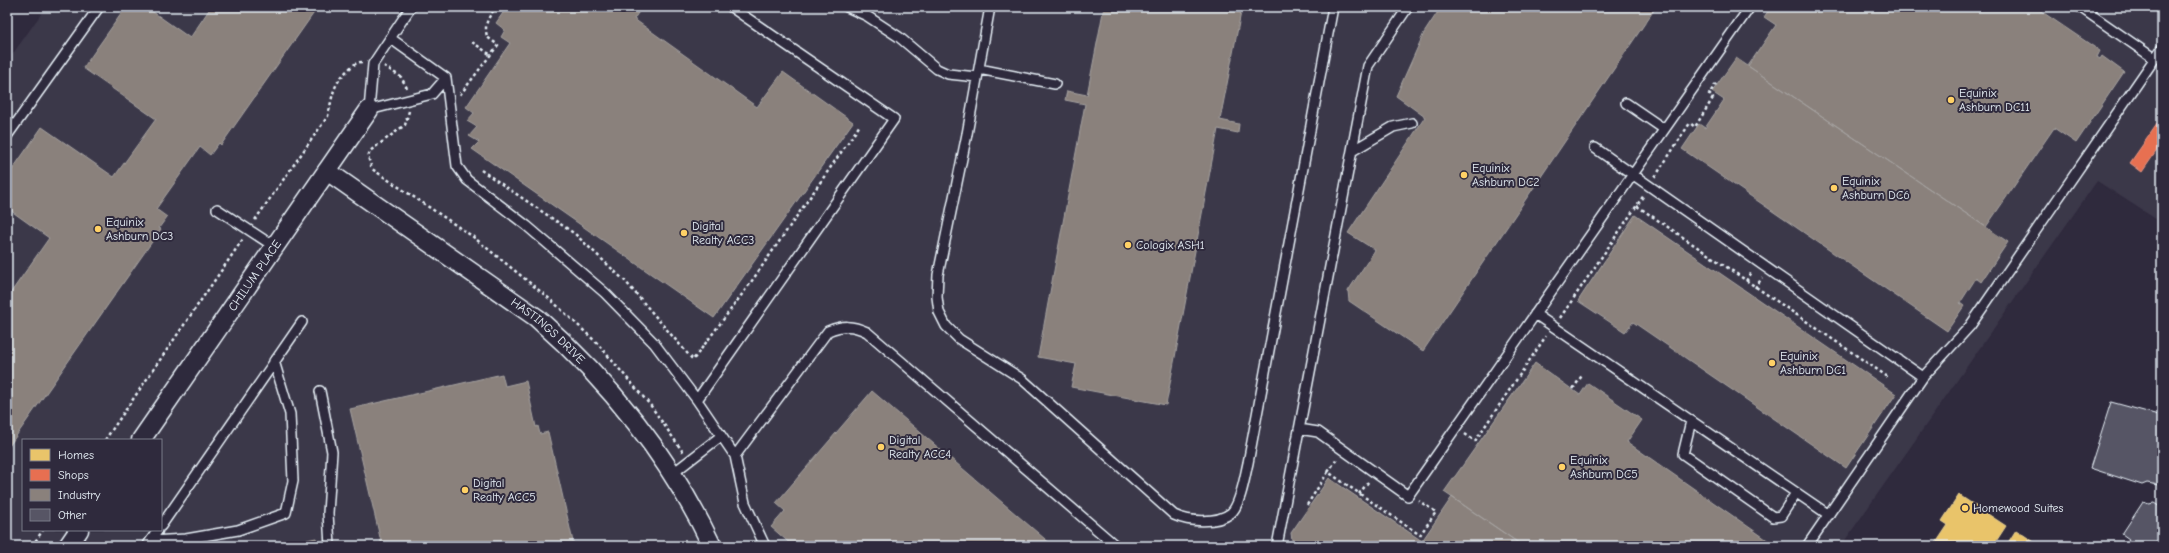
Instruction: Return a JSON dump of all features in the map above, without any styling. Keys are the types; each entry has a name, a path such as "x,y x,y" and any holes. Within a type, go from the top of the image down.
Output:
{"street":[{"name":"CHILUM PLACE","path":"142,439 369,110"},
{"name":"HASTINGS DRIVE","path":"327,171 537,318 590,369 624,408 672,474 712,546"},
{"path":"68,546 78,531"}],"lane":[{"path":"7,136 99,7"},
{"path":"411,7 373,64 369,110 432,94 446,78"},
{"path":"697,400 894,119 731,7"},
{"path":"847,7 867,16 899,37 938,69 948,74 978,73 1055,84"},
{"path":"990,7 938,275 937,297 939,312 946,326 959,339 1022,379 1174,515 1186,521 1214,519 1231,513 1238,500 1248,463 1333,7"},
{"path":"1277,546 1368,66 1408,7"},
{"path":"1299,429 1318,432 1408,496 1750,7"},
{"path":"2080,7 2155,59"},
{"path":"390,38 446,78 457,166 467,180 527,226 606,293 654,343 697,400 735,456 744,503 764,546"},
{"path":"1807,546 1924,377 1970,326 2162,48"},
{"path":"1626,103 1664,129"},
{"path":"1352,151 1393,127 1412,123"},
{"path":"1595,148 1924,377"},
{"path":"217,209 275,247"},
{"path":"1535,314 1829,515"},
{"path":"162,525 302,322"},
{"path":"735,456 828,331 840,326 853,326 867,332 1116,546"},
{"path":"149,543 186,539 238,530 286,513 293,481 290,414 274,361"},
{"path":"320,391 332,452 328,513 330,546"},
{"path":"1691,421 1683,454 1773,517 1781,516 1796,493"},
{"path":"672,474 721,436"},
{"path":"149,543 157,531"}],"path":[{"path":"448,98 462,95 498,45 487,38 486,22 496,7"},
{"path":"472,42 491,55"},
{"path":"1654,179 1690,123 1694,127 1713,98 1710,94 1717,82"},
{"path":"410,110 405,125 370,152 368,157 372,168 472,236 551,300 597,343 652,406 676,439 688,461"},
{"path":"481,170 575,234 625,281 693,360 749,285 860,125"},
{"path":"1462,432 1475,441 1645,194"},
{"path":"1637,206 1888,377"},
{"path":"1573,389 1583,374"},
{"path":"1307,505 1328,472 1420,535 1436,512 1416,499"},
{"path":"32,546 43,531"}],"shaded area":[{"path":"46,7 2162,7 2162,223 2097,181 1841,546 7,546 7,62"}],"building: Homes":[{"name":"Homewood Suites","path":"1959,495 2006,526 1993,546 1983,542 1980,546 1934,546 1948,525 1942,521"},
{"name":"Homewood Suites","path":"2016,530 2040,546 2006,546"}],"building: Shops":[{"path":"2162,117 2162,143 2142,172 2130,163"}],"building: Industry":[{"name":"Equinix Ashburn DC3","path":"126,7 146,7 190,38 211,7 318,7 221,145 219,143 210,155 200,147 156,209 167,217 159,228 161,229 7,449 7,298 49,238 7,208 7,177 42,127 114,177 156,119 83,68"},
{"name":"Digital Realty ACC3","path":"507,7 642,7 634,19 757,107 783,72 853,122 714,318 472,149 479,142 469,136 477,127 467,121 474,113 466,107 510,43 501,37 505,30 496,23"},
{"name":"Cologix ASH1","path":"1104,7 1242,7 1220,120 1239,124 1238,133 1218,129 1166,405 1071,387 1076,364 1038,357 1085,104 1065,100 1067,91 1087,95"},
{"name":"Equinix Ashburn DC2","path":"1441,7 1656,7 1423,351 1349,301 1348,291 1375,250 1348,233 1425,117 1396,96 1424,33"},
{"name":"Equinix Ashburn DC11","path":"1771,7 2035,7 2100,51 2097,57 2100,59 2102,56 2124,72 2076,143 2054,128 1986,227 1748,66 1776,25 1764,17"},
{"name":"Equinix Ashburn DC6","path":"1736,58 2008,242 1981,282 1976,278 1960,303 1964,306 1947,331 1682,149 1699,124 1705,128 1724,100 1712,92"},
{"name":"Equinix Ashburn DC1","path":"1635,215 1896,394 1846,468 1633,322 1625,332 1578,301"},
{"name":"Equinix Ashburn DC5","path":"1535,363 1580,395 1588,383 1642,420 1627,442 1776,546 1523,546 1444,492"},
{"name":"Digital Realty ACC5","path":"502,374 505,386 526,381 536,427 538,426 540,434 548,432 574,546 382,546 350,409"},
{"name":"Digital Realty ACC4","path":"872,391 1052,545 793,546 771,527 785,511 776,503"},
{"path":"1329,478 1422,541 1452,497 1523,546 1293,546 1291,533"},
{"path":"316,538 317,542 321,541 322,546 279,546"}],"building: Other":[{"path":"2111,402 2162,416 2162,476 2159,485 2147,483 2142,485 2090,468"},
{"path":"2143,502 2149,504 2154,503 2162,508 2162,546 2124,546 2129,539 2122,534"}],"place":[{"name":"Equinix Ashburn DC11","path":"1951,100"},
{"name":"Equinix Ashburn DC2","path":"1464,175"},
{"name":"Equinix Ashburn DC6","path":"1834,188"},
{"name":"Equinix Ashburn DC3","path":"98,229"},
{"name":"Digital Realty ACC3","path":"684,233"},
{"name":"Cologix ASH1","path":"1128,245"},
{"name":"Equinix Ashburn DC1","path":"1772,363"},
{"name":"Digital Realty ACC4","path":"881,447"},
{"name":"Equinix Ashburn DC5","path":"1562,467"},
{"name":"Digital Realty ACC5","path":"465,490"},
{"name":"Homewood Suites","path":"1965,508"}]}
